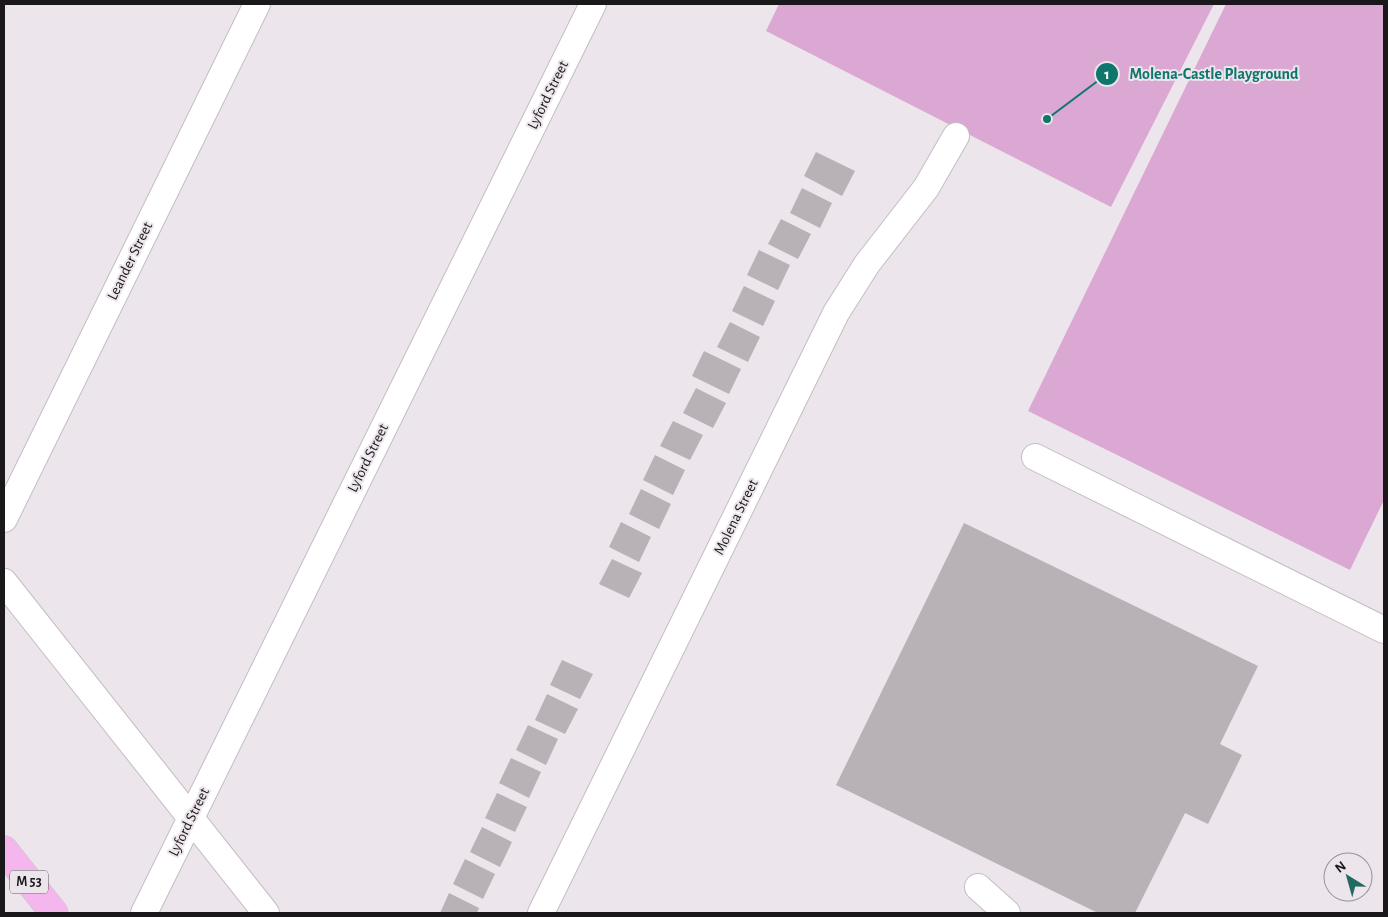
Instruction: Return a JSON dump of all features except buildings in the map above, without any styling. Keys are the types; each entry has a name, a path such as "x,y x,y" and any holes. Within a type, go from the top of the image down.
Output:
{"main road":[{"name":"M 53","path":"4,850 54,913"}],"street":[{"name":"Leander Street","path":"4,519 257,4"},
{"name":"Lyford Street","path":"144,913 593,4"},
{"name":"Molena Street","path":"541,913 836,313 867,264 926,188 956,136"},
{"path":"1035,457 1384,630"},
{"path":"4,582 266,913"},
{"path":"978,887 1007,913"}],"shaded area":[{"path":"779,4 1214,4 1111,207 766,31"},
{"path":"1226,4 1384,4 1384,500 1350,570 1028,411"}],"place":[{"name":"Molena-Castle Playground","path":"1047,119"}]}
